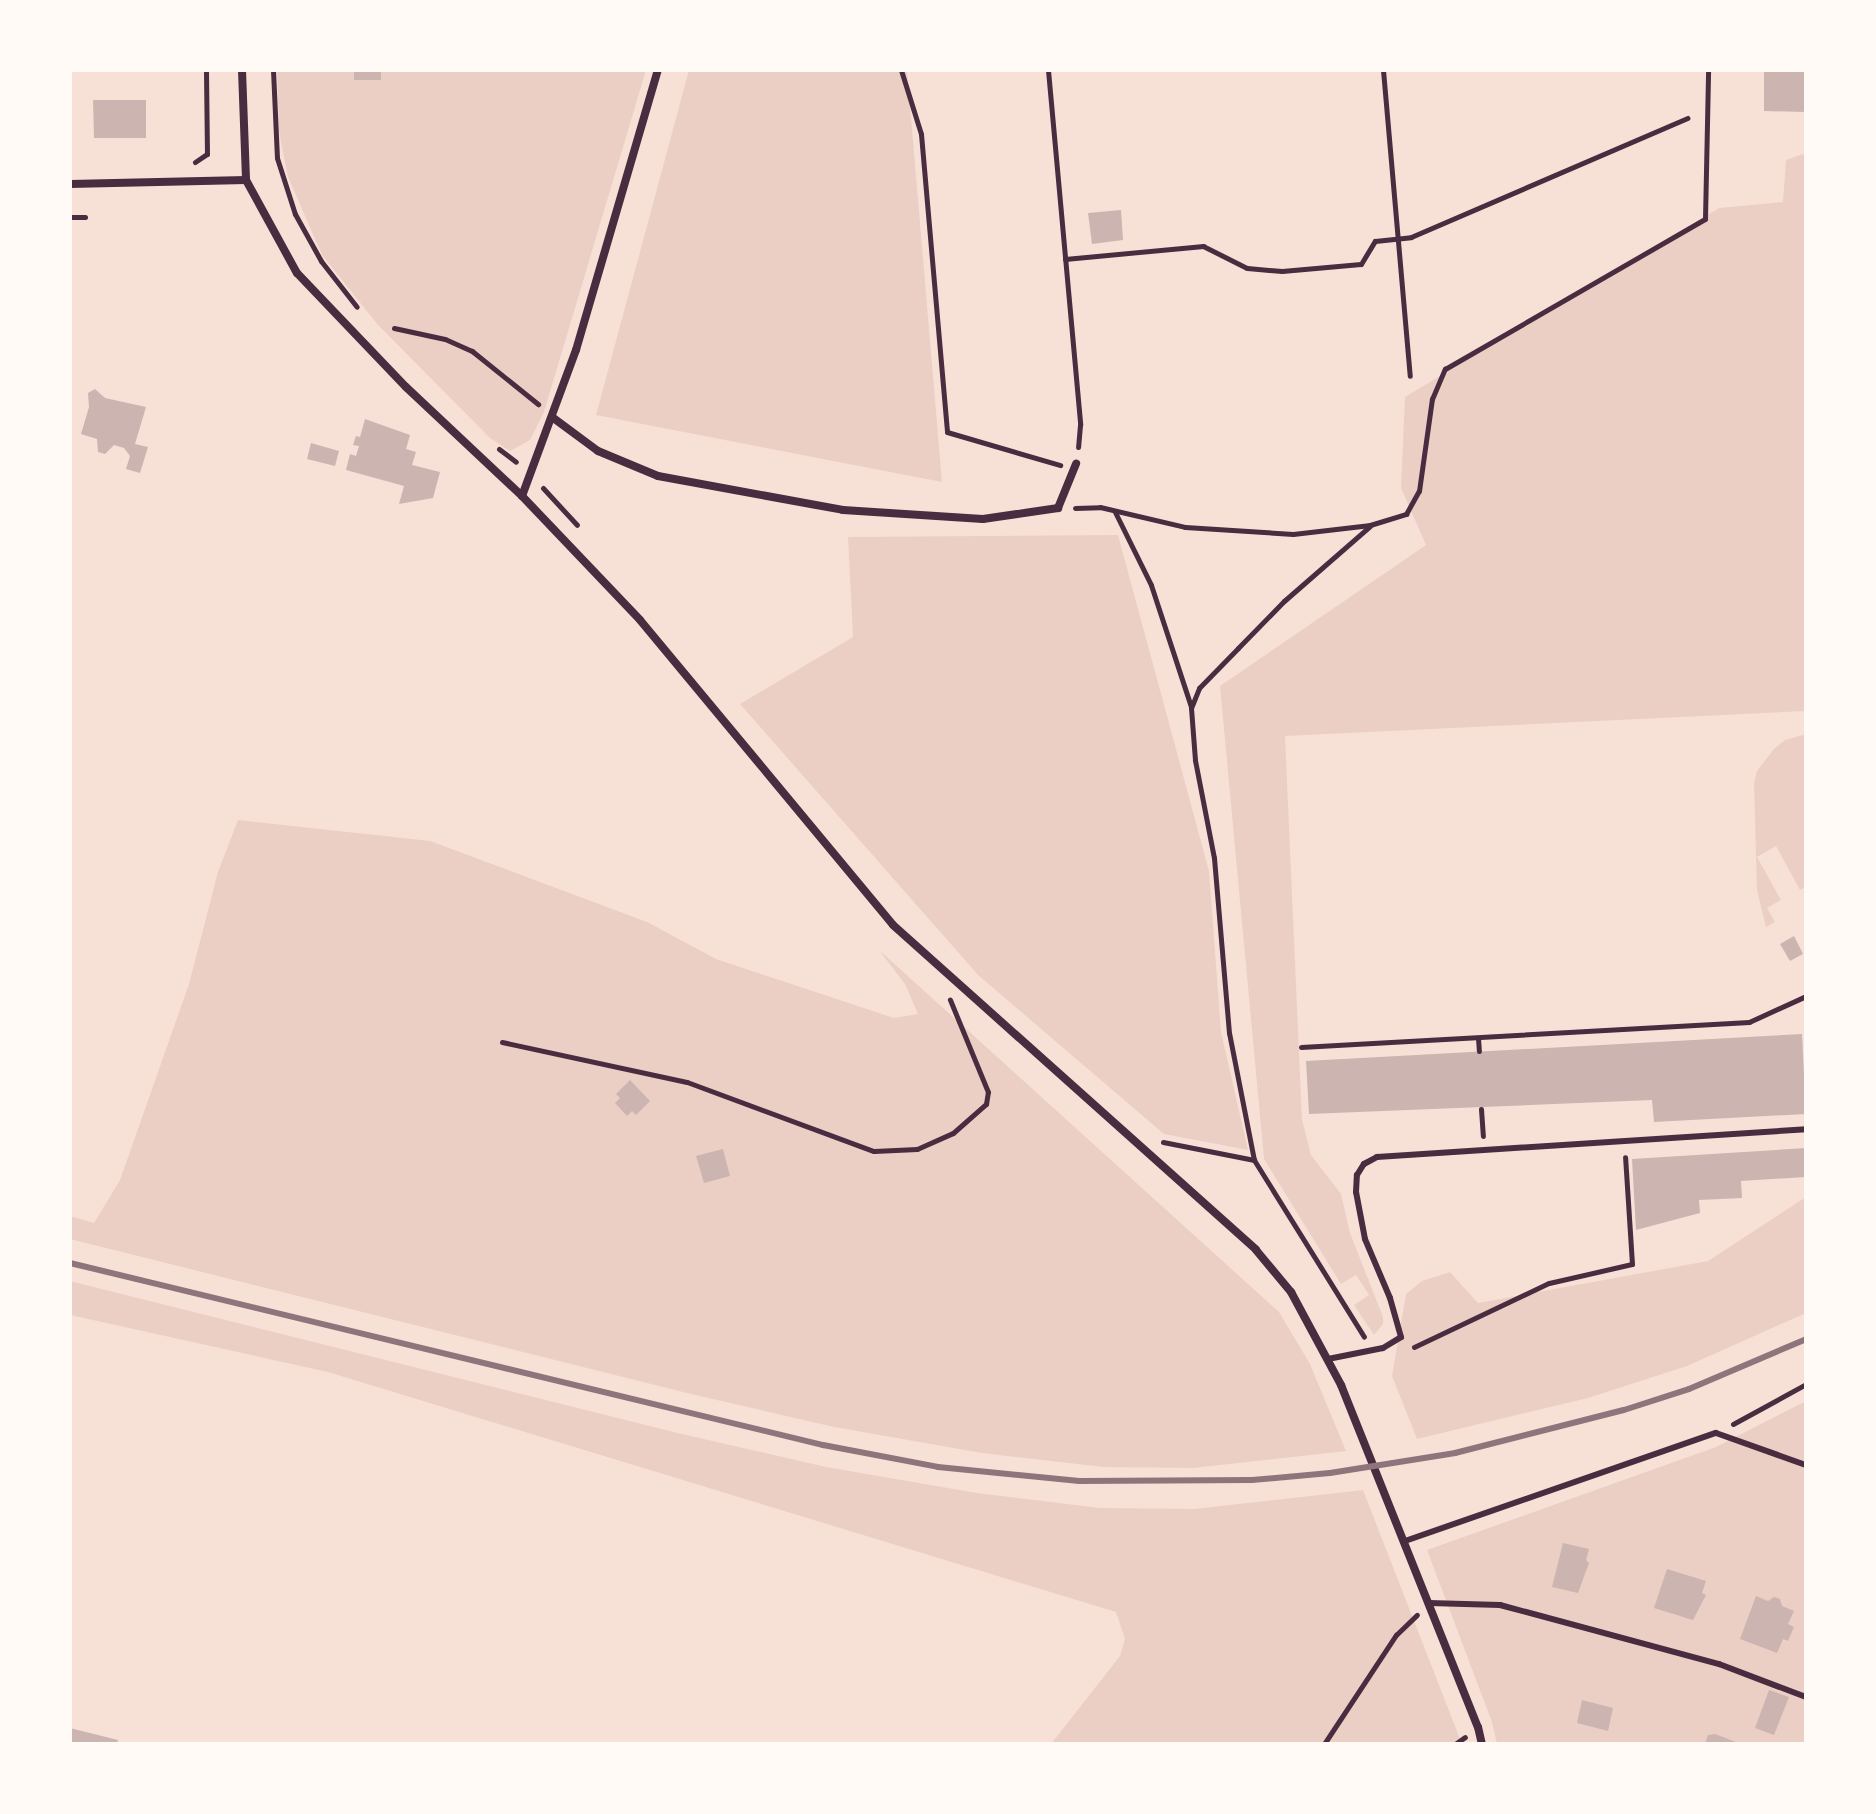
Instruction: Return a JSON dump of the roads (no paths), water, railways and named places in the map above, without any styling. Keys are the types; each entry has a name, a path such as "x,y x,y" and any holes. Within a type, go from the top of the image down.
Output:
{"street":[{"path":"242,70 246,180 297,273 406,387 522,496 640,620 893,925 1256,1250 1291,1292 1341,1385 1405,1541 1482,1744"},
{"path":"522,496 576,350 658,70"},
{"path":"70,184 246,180"},
{"path":"552,417 598,451 658,476 828,507 983,519 1058,508 1075,468"}],"lane":[{"path":"1328,1359 1399,1341 1402,1331 1365,1239 1357,1175 1364,1164 1377,1157 1806,1129"},
{"path":"1405,1541 1716,1433 1806,1465"},
{"path":"1429,1603 1500,1605 1719,1664 1806,1697"}],"railway":[{"path":"70,1263 823,1445 938,1467 1079,1481 1252,1480 1330,1473 1455,1453 1624,1410 1689,1389 1806,1339"}]}
